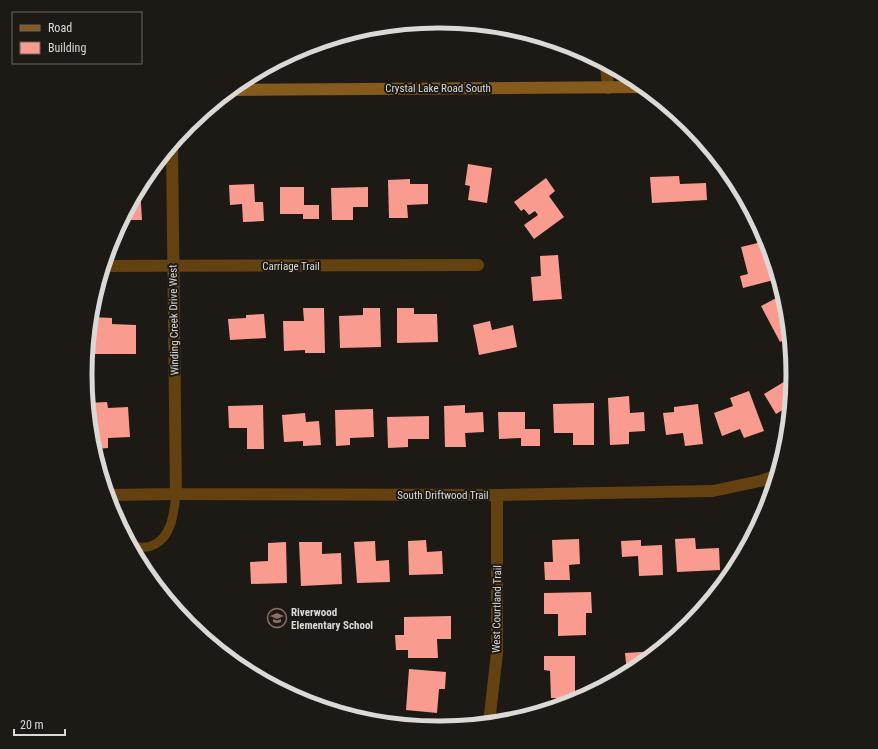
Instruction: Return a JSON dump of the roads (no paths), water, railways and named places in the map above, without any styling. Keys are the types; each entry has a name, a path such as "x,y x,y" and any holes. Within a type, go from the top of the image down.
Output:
{"street":[{"path":"607,71 608,88"},
{"name":"Crystal Lake Road South","path":"241,90 634,87"},
{"name":"Winding Creek Drive West","path":"172,154 176,494"},
{"name":"Carriage Trail","path":"110,266 478,264"},
{"name":"South Driftwood Trail","path":"114,495 497,495 713,491 760,482 769,478"},
{"name":"West Courtland Trail","path":"490,717 497,653 497,495"}],"lane":[{"path":"138,547 150,547 160,542 168,531 174,513 176,494"}],"place":[{"name":"Riverwood Elementary School","path":"277,618"}]}
